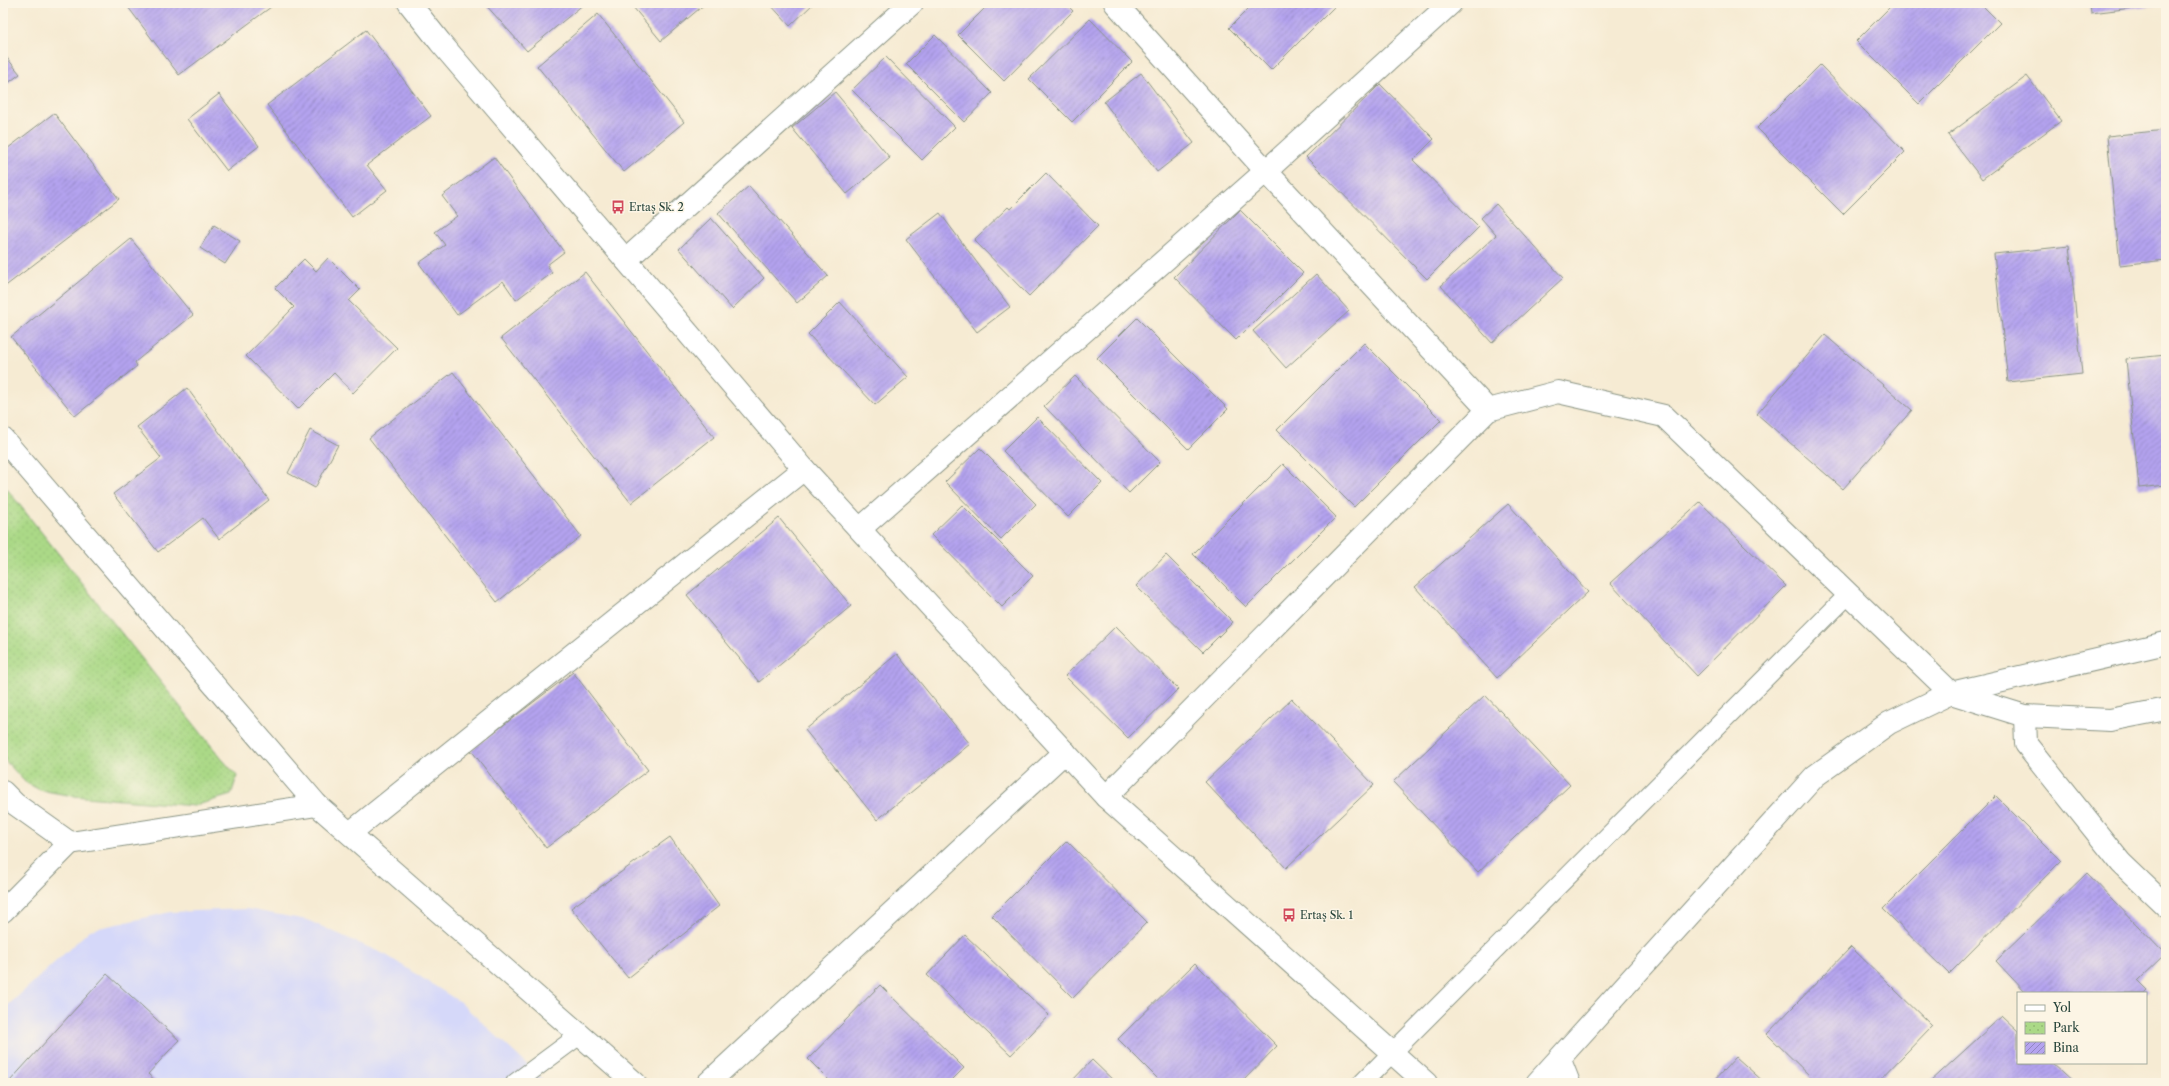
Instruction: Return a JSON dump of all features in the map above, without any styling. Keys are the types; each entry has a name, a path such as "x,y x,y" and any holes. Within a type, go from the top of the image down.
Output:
{"street":[{"path":"409,3 440,42 804,469 861,528 1106,797 1426,1083"},
{"path":"626,260 912,3"},
{"path":"1115,3 1266,171 1488,410"},
{"path":"861,528 1266,171 1451,3"},
{"path":"1106,797 1488,410 1558,392 1664,416 1951,693 2025,716 2110,720 2166,709"},
{"path":"3,439 317,805 635,1083"},
{"path":"350,833 804,469"},
{"path":"1537,1083 1560,1060 1815,776 1889,723 1951,693 2166,643"},
{"path":"2025,716 2026,744 2121,863 2166,906"},
{"path":"708,1083 1065,752"},
{"path":"3,792 15,804 70,844"},
{"path":"3,911 70,844 317,805"},
{"path":"1560,1060 1569,1083"}],"lane":[{"path":"1362,1083 1393,1054 1849,594"},
{"path":"515,1083 580,1034"}],"shaded area":[{"path":"247,909 307,920 386,955 460,1002 547,1083 3,1083 3,1010 90,930 171,912"}],"green space":[{"path":"3,484 221,758 237,776 231,795 194,806 73,796 40,790 25,782 3,758"}],"building":[{"path":"125,3 274,3 275,4 179,75"},
{"path":"484,3 585,3 527,51"},
{"path":"637,3 706,3 661,41 633,7"},
{"path":"769,3 814,3 790,26"},
{"path":"990,3 1065,3 1073,11 1004,81 958,35"},
{"path":"1254,3 1338,3 1271,70 1229,28"},
{"path":"1894,3 1980,3 2000,23 1919,104 1856,41"},
{"path":"2090,3 2166,3 2166,4 2091,13"},
{"path":"598,14 684,122 624,172 537,66"},
{"path":"1090,19 1132,62 1072,122 1029,79"},
{"path":"366,30 431,116 367,165 387,190 352,217 267,105"},
{"path":"935,35 992,93 964,122 906,64"},
{"path":"3,53 20,74 3,87"},
{"path":"886,57 955,127 922,160 852,90"},
{"path":"1820,65 1905,152 1843,214 1757,128"},
{"path":"1141,73 1194,143 1157,172 1104,102"},
{"path":"2027,76 2061,121 1982,179 1948,135"},
{"path":"1380,84 1434,139 1413,160 1479,227 1427,279 1306,157"},
{"path":"835,92 890,158 847,194 792,128"},
{"path":"219,94 259,146 227,171 187,119"},
{"path":"54,113 119,199 3,288 3,152"},
{"path":"2166,130 2166,260 2120,265 2107,136"},
{"path":"494,157 564,252 547,265 552,273 516,300 503,281 457,315 419,263 445,245 435,232 457,216 442,196"},
{"path":"1046,173 1098,226 1029,296 974,240 1008,207 1010,209"},
{"path":"749,186 828,276 797,303 718,213"},
{"path":"1496,204 1563,278 1492,343 1441,286 1496,235 1481,218"},
{"path":"1240,210 1303,273 1236,340 1174,277"},
{"path":"940,213 1010,307 977,332 906,239"},
{"path":"711,218 764,278 732,309 679,249"},
{"path":"214,225 240,241 225,264 200,248"},
{"path":"131,239 193,315 135,362 137,366 75,416 11,337"},
{"path":"2069,246 2082,374 2008,382 1994,254"},
{"path":"328,258 360,290 349,301 397,348 353,393 334,373 298,409 246,356 294,307 275,288 304,259 316,271"},
{"path":"585,272 714,437 631,503 501,338"},
{"path":"1316,274 1349,311 1286,368 1253,331"},
{"path":"840,302 908,377 875,405 808,334"},
{"path":"1137,318 1228,409 1188,449 1097,358"},
{"path":"1825,335 1912,410 1843,489 1757,414"},
{"path":"1364,343 1441,420 1354,507 1277,430"},
{"path":"2166,355 2166,485 2139,488 2126,359"},
{"path":"453,372 581,536 497,602 369,438"},
{"path":"1075,376 1160,462 1129,493 1044,406"},
{"path":"187,388 269,500 219,539 203,518 158,552 113,494 161,458 137,427"},
{"path":"1037,417 1102,483 1068,517 1003,451"},
{"path":"310,430 338,445 315,488 288,473"},
{"path":"980,448 1036,504 1001,539 945,482"},
{"path":"1283,464 1336,517 1246,607 1193,554"},
{"path":"1700,502 1786,586 1697,676 1610,583"},
{"path":"1508,504 1588,592 1497,678 1415,587"},
{"path":"962,505 1033,576 1002,607 931,535"},
{"path":"779,518 851,606 759,682 687,595"},
{"path":"1166,555 1233,622 1203,652 1136,586"},
{"path":"1116,626 1178,689 1128,738 1065,676"},
{"path":"897,654 970,744 877,820 805,730"},
{"path":"573,672 648,770 546,848 471,750"},
{"path":"1485,695 1570,785 1478,872 1393,782"},
{"path":"1292,699 1374,785 1286,868 1205,782"},
{"path":"1996,796 2061,861 1949,974 1883,909"},
{"path":"670,837 719,906 628,978 571,908"},
{"path":"1067,841 1147,922 1073,998 992,916"},
{"path":"2087,873 2165,954 2138,980 2148,990 2146,992 2025,992 1996,961"},
{"path":"965,935 1049,1015 1011,1055 927,975"},
{"path":"1851,947 1932,1026 1877,1083 1817,1083 1767,1034"},
{"path":"1195,963 1277,1046 1241,1083 1162,1083 1118,1039"},
{"path":"107,974 179,1040 148,1074 158,1083 12,1083 10,1081"},
{"path":"880,985 964,1068 949,1083 832,1083 808,1059"},
{"path":"2002,1016 2017,1030 2017,1064 2054,1064 2075,1083 1929,1083"},
{"path":"1736,1057 1765,1083 1712,1083"},
{"path":"1092,1060 1116,1083 1070,1083"}],"place":[{"name":"Ertaş Sk. 2","path":"618,207"},
{"name":"Ertaş Sk. 1","path":"1289,915"}]}
